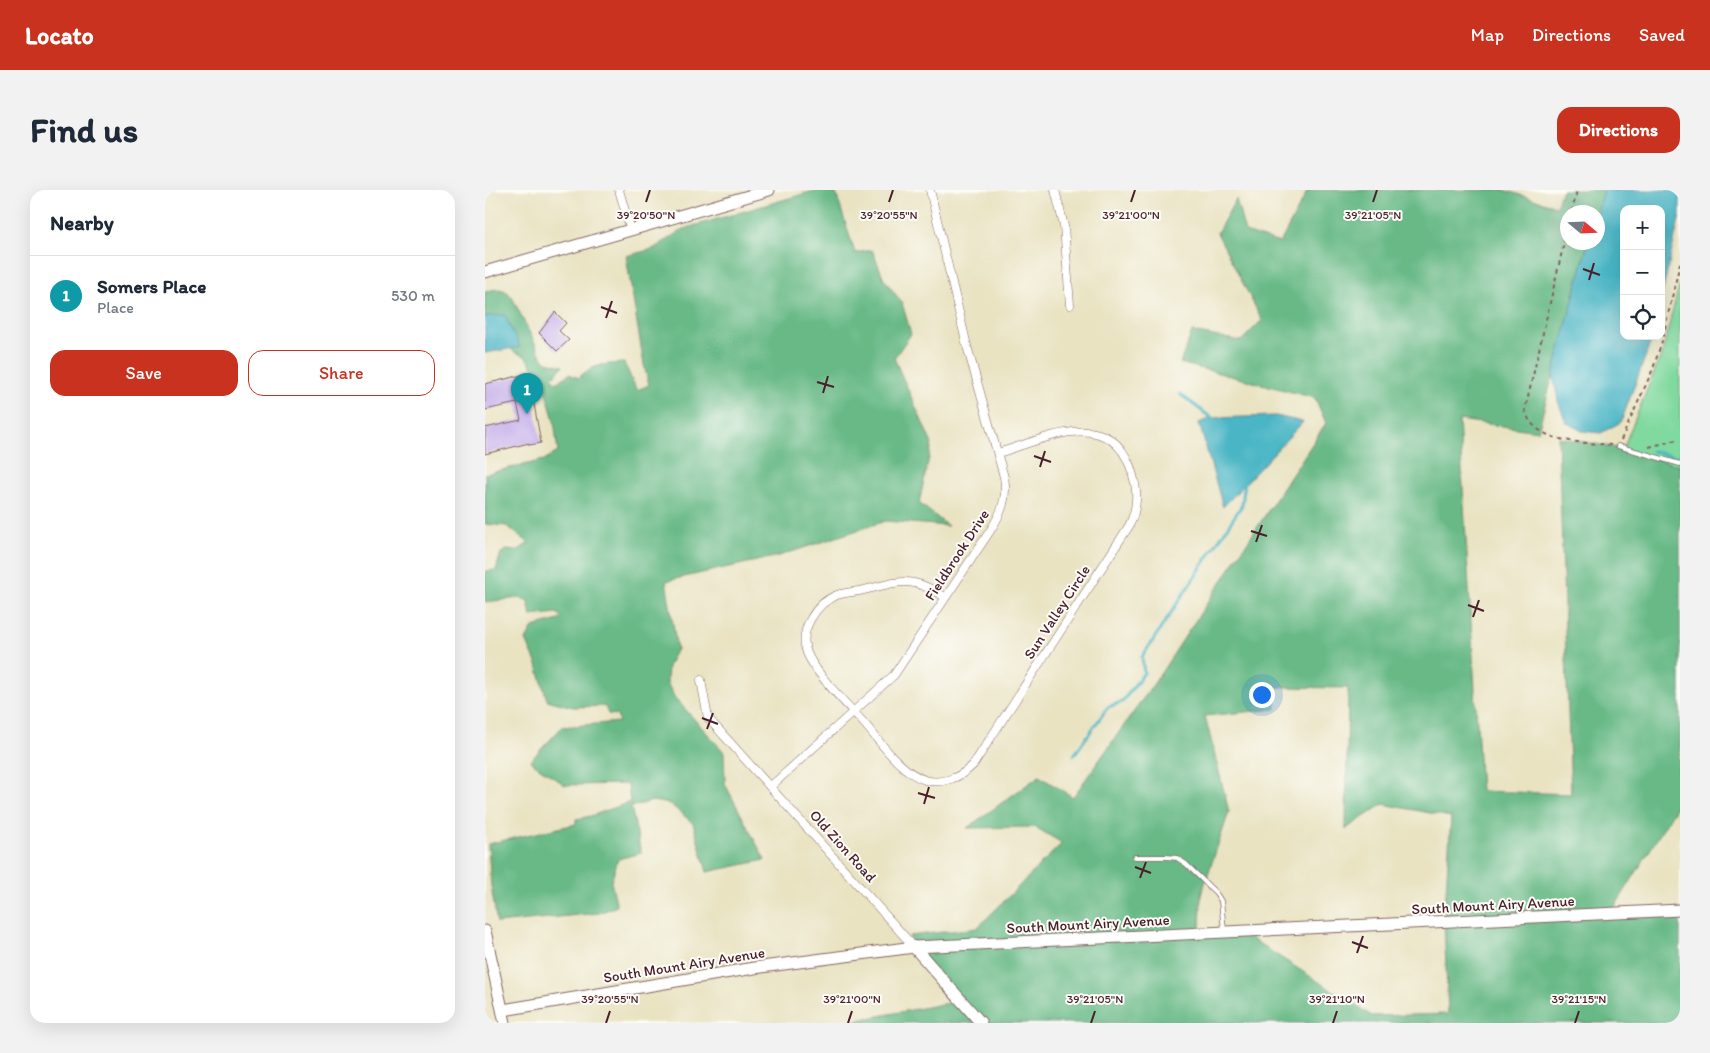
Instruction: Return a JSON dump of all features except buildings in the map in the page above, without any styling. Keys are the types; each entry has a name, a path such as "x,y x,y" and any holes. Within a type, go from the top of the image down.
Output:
{"street":[{"path":"619,190 631,231"},
{"path":"485,272 769,190"},
{"name":"Fieldbrook Drive","path":"770,787 894,675 1001,512 1005,483 967,346 930,190"},
{"path":"1055,190 1064,226 1070,305"},
{"name":"Sun Valley Circle","path":"945,597 925,584 917,582 903,582 838,595 821,605 814,613 805,642 807,653 820,673 899,762 916,776 926,780 945,781 965,774 987,745 1129,526 1137,504 1135,480 1121,449 1101,434 1086,430 1071,431 998,454"},
{"name":"Old Zion Road","path":"701,680 708,718 981,1023"},
{"name":"South Mount Airy Avenue","path":"503,1010 754,968 914,948 1680,910"},
{"path":"485,931 505,1023"}],"lane":[{"path":"1618,446 1680,464"},
{"path":"1135,857 1177,858 1187,864 1216,893 1221,901 1225,933"}],"path":[{"path":"1574,205 1577,190"},
{"path":"1562,250 1525,410 1532,424 1544,433 1563,439 1618,446 1653,369 1662,341 1680,263"},
{"path":"1639,453 1654,444 1680,439"}],"green space":[{"path":"817,190 835,190 855,253 872,250 884,279 902,303 911,334 894,358 932,444 919,503 948,526 885,521 779,556 666,581 677,649 668,666 667,683 675,698 724,752 725,784 765,860 707,872 693,823 670,804 653,801 631,807 641,853 618,859 611,882 617,906 599,913 497,923 491,886 488,844 576,824 576,819 591,816 630,802 628,784 565,785 530,761 562,727 619,722 617,715 608,714 605,706 573,707 547,700 537,665 526,640 533,627 559,620 562,617 557,613 531,616 528,601 519,598 485,602 485,571 496,570 501,553 507,550 517,551 529,543 507,526 485,524 485,474 544,460 558,452 554,420 543,382 525,356 514,352 485,317 485,292 500,289 506,291 512,297 541,356 547,362 563,366 552,378 556,383 569,374 579,378 594,367 605,364 624,363 637,390 649,385 626,256 653,249 683,229"},
{"path":"1308,190 1504,190 1556,206 1562,190 1603,190 1599,205 1560,205 1560,250 1586,250 1538,431 1459,420 1481,791 1571,794 1558,437 1617,448 1680,466 1680,746 1676,808 1611,913 1680,909 1680,1023 842,1023 948,1003 909,936 977,928 1062,843 1035,827 967,828 1039,776 1073,797 1155,682 1326,423 1315,398 1180,363 1192,332 1241,341 1262,320 1217,233 1236,199 1245,232 1280,243","holes":["1276,687 1348,688 1346,829 1383,804 1451,817 1444,922 1448,1014 1372,1016 1241,932 1200,936 1201,895 1229,812 1205,716 1276,709"]},
{"path":"1680,282 1680,476 1622,451 1662,353"}],"water":[{"path":"1603,190 1680,190 1680,215 1665,281 1665,205 1620,205 1620,340 1652,340 1621,422 1601,433 1582,431 1566,422 1558,401 1553,375 1586,250 1605,250 1605,205 1599,205"},
{"path":"505,315 520,347 485,353 485,316"},
{"path":"1276,416 1303,422 1223,507 1199,423 1211,418"}],"waterway":[{"path":"1180,394 1214,420"},
{"path":"1652,451 1680,458"},
{"path":"1074,755 1108,707 1122,702 1144,673 1142,657 1242,505 1245,481"}],"place":[{"name":"Somers Place","path":"527,414"}]}
